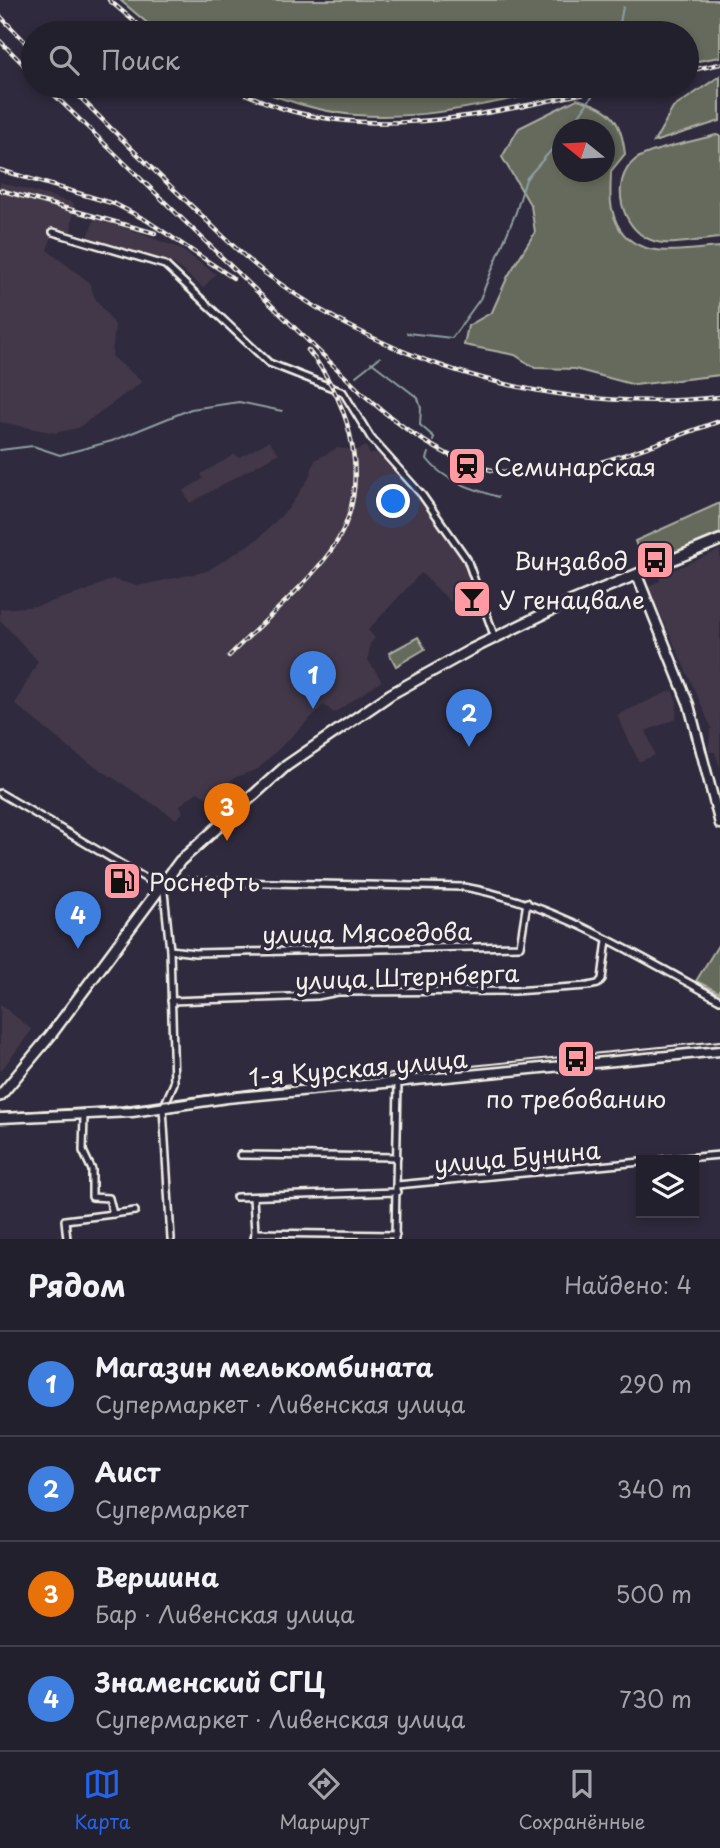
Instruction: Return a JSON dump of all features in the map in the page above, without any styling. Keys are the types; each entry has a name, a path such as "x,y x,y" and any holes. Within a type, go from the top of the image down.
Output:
{"main road":[{"path":"0,1096 58,1026 169,877 218,824 316,743 391,694 495,638 720,540"}],"street":[{"path":"53,232 164,265 269,363 343,392 371,438 422,495 467,559 495,638"},
{"path":"637,575 689,705 720,824"},
{"path":"0,793 160,888 166,899 174,1083 163,1108 171,1239"},
{"path":"169,877 179,881 464,887 527,902 561,915 720,1000"},
{"name":"улица Мясоедова","path":"170,950 195,953 520,946 527,902"},
{"name":"улица Штернберга","path":"171,1001 317,996 338,992 514,991 588,986 598,984 602,979 607,940"},
{"name":"1-я Курская улица","path":"0,1118 84,1115 163,1108 227,1098 720,1051"},
{"path":"253,1198 255,1236 396,1237 398,1082"},
{"path":"84,1115 83,1151 92,1170 92,1197 109,1198 113,1214"},
{"path":"240,1155 397,1157"},
{"path":"699,1157 720,1155"},
{"name":"улица Бунина","path":"236,1197 397,1189 636,1163"},
{"path":"68,1239 65,1220 135,1211"}],"shaded area":[{"path":"0,182 74,203 71,232 54,230 47,250 89,282 95,298 115,325 112,356 142,382 78,428 55,433 0,422"},
{"path":"95,217 179,248 216,274 203,288 174,264 88,237"},
{"path":"269,441 279,453 190,503 183,491 203,479 201,474 235,454 238,458"},
{"path":"366,446 370,455 377,452 437,519 466,567 474,592 457,608 421,573 368,630 375,638 370,644 368,660 382,681 334,713 324,705 258,769 234,778 210,799 197,792 180,805 183,812 176,819 75,753 15,704 38,661 0,620 0,609 37,606 86,591 112,579 138,586 207,571 259,538 288,509 309,478 315,460 337,448 357,450"},
{"path":"720,550 720,768 715,752 709,752 712,729 648,586 660,581 659,576"},
{"path":"672,690 677,702 676,719 646,731 655,755 639,762 617,715"},
{"path":"0,1004 32,1030 0,1072"}],"green space":[{"path":"120,0 720,0 720,57 699,61 699,21 145,21"},
{"path":"720,76 720,121 654,142 673,108 688,98 699,98 699,90"},
{"path":"281,98 516,98 438,112 383,116 328,111"},
{"path":"577,99 598,106 612,117 613,119 552,119 552,182 611,182 612,209 618,227 628,239 640,246 671,251 720,247 720,375 635,385 575,369 535,368 515,355 464,345 468,326 492,312 508,276 535,232 531,206 502,157 519,128"},
{"path":"615,121 621,132 625,154 615,166"},
{"path":"720,136 720,238 667,243 651,240 641,234 632,226 622,204 622,180 627,169 641,156"},
{"path":"720,503 720,533 644,565 635,541"},
{"path":"418,637 425,649 396,666 389,653"},
{"path":"720,942 720,993 696,981"}],"waterway":[{"path":"620,21 623,7"},
{"path":"576,119 591,98"},
{"path":"407,333 452,338 480,299 516,212 526,179 552,149"},
{"path":"356,376 380,357"},
{"path":"371,362 418,398 421,408 420,425 434,437 433,441"},
{"path":"0,450 33,446 60,455 112,441 191,409 239,402 282,411"},
{"path":"429,453 427,459 450,479 498,497"}],"tram line":[{"path":"0,1113 123,1106 293,1084 720,1041"}],"railway":[{"path":"109,0 134,21"},
{"path":"0,16 21,38"},
{"path":"0,41 21,62"},
{"path":"699,68 720,64"},
{"path":"57,98 363,394 412,433 455,458 495,471 535,474 575,469 618,457 720,421"},
{"path":"81,98 250,261 319,309 372,337 427,361 483,379 541,391 600,399 660,401 720,397"},
{"path":"254,98 291,111 331,119 372,122 455,118 561,98"},
{"path":"0,170 115,204 146,220 233,278"},
{"path":"0,190 155,233"},
{"path":"229,656 319,566 344,528 352,502 355,476 347,422 337,396 308,350"}],"place":[{"name":"Семинарская","path":"467,466"},
{"name":"Винзавод","path":"655,560"},
{"name":"У генацвале","path":"472,599"},
{"name":"Магазин мелькомбината","path":"313,709"},
{"name":"Аист","path":"469,747"},
{"name":"Вершина","path":"227,841"},
{"name":"Роснефть","path":"122,881"},
{"name":"Знаменский СГЦ","path":"78,949"},
{"name":"по требованию","path":"576,1059"}]}
